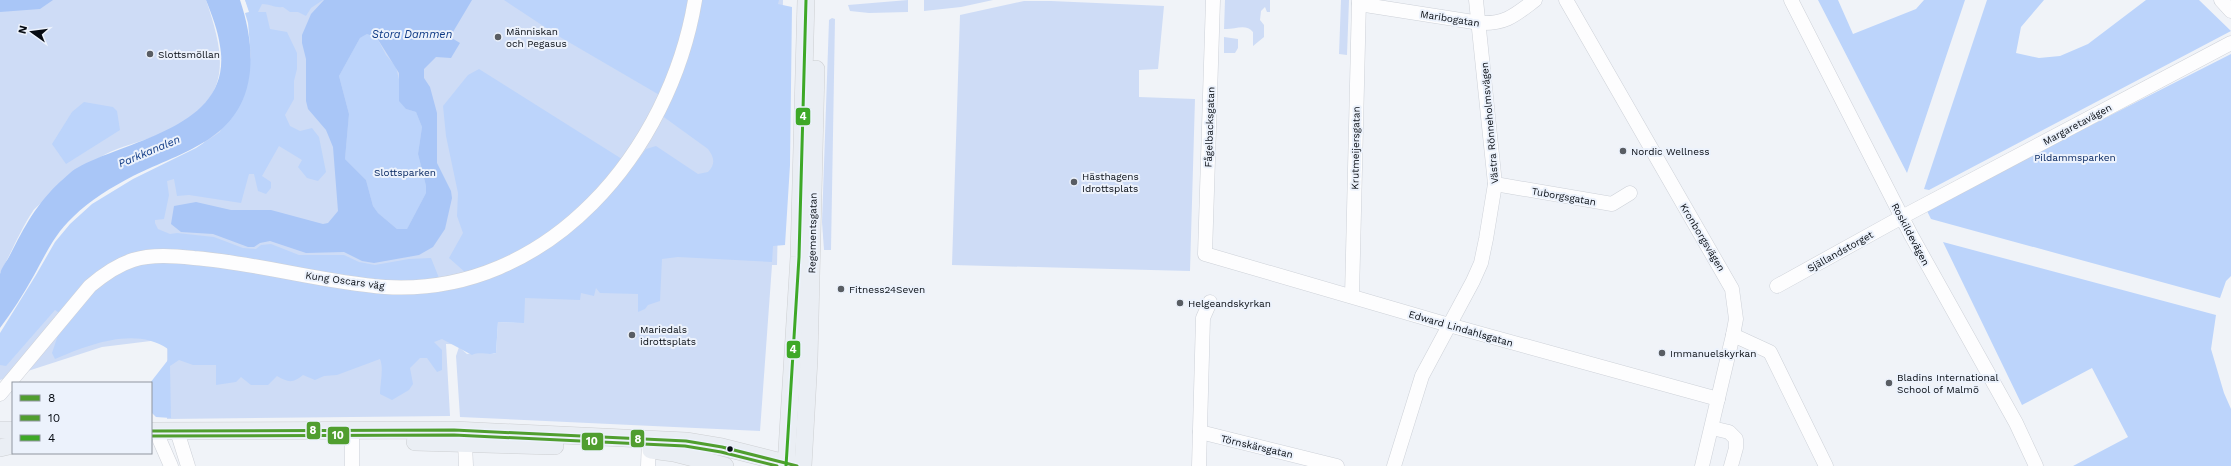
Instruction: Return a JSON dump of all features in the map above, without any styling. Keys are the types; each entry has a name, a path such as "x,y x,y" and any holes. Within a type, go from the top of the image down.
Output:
{"main road":[{"name":"Regementsgatan","path":"790,465 799,257 806,0"},
{"name":"Regementsgatan","path":"803,466 812,264 818,0"},
{"path":"0,430 12,430"},
{"path":"156,436 352,436 474,431 649,452 704,443 790,465"},
{"path":"352,436 465,443 674,452 725,466"},
{"path":"0,448 12,445"}],"street":[{"name":"Kung Oscars väg","path":"0,394 90,286 104,274 134,260 164,256 230,261 334,280 399,286 430,285 458,279 498,267 532,249 564,229 593,204 618,175 642,141 657,116 673,83 682,58 695,0"},
{"name":"Fågelbacksgatan","path":"1205,254 1212,0"},
{"name":"Västra Rönneholmsvägen","path":"1394,466 1422,376 1450,325 1480,263 1495,184 1480,23 1476,0"},
{"name":"Maribogatan","path":"1359,2 1480,23 1495,23 1512,18 1535,0"},
{"name":"Kronborgsvägen","path":"1566,0 1732,289 1736,319 1702,466"},
{"name":"Roskildevägen","path":"1791,0 1902,217 2016,423 2036,466"},
{"path":"2221,0 2231,11"},
{"name":"Krutmeijersgatan","path":"1352,296 1359,2"},
{"name":"Margaretavägen","path":"1902,217 2231,43"},
{"name":"Tuborgsgatan","path":"1495,184 1612,204 1630,192"},
{"name":"Själlandstorget","path":"1777,286 1902,217"},
{"name":"Edward Lindahlsgatan","path":"1205,254 1450,325 1718,399"},
{"path":"1199,466 1203,318 1210,302"},
{"path":"1733,335 1770,352 1826,466"},
{"path":"1712,428 1729,432 1736,438 1736,448 1731,466"},
{"name":"Törnskärsgatan","path":"1200,432 1297,461 1337,466"},
{"path":"156,436 171,466"},
{"path":"178,436 188,466"},
{"path":"352,436 352,466"},
{"path":"465,443 466,466"}],"green space":[{"path":"0,0 206,0 218,45 220,64 218,81 211,96 199,110 182,123 158,135 104,155 55,191 37,207 24,226 0,273"},
{"name":"Slottsparken","path":"245,0 783,0 777,265 772,265 760,431 460,417 456,356 459,347 467,354 479,352 496,353 498,322 524,323 494,320 489,345 446,344 450,416 167,419 167,339 102,347 0,380 0,342 35,285 199,153 257,28"},
{"name":"Slottsparken","path":"245,0 323,0 311,8 306,16 298,12 290,12 283,7 265,4 262,4 258,12 266,12 270,29 287,32 297,53 294,99 285,115 290,126 300,131 312,128 319,137 326,172 318,181 307,178 298,167 302,160 279,146 262,176 271,182 271,188 266,194 258,191 254,174 249,174 241,203 189,195 177,196 174,179 167,181 169,195 164,219 155,220 158,229 170,234 177,233 214,237 243,248 256,249 261,245 271,244 299,255 344,255 359,262 375,265 409,259 431,258 439,278 466,273 449,258 463,233 457,216 458,193 446,136 443,106 468,75 479,69 633,166 646,149 656,146 698,174 708,172 713,163 712,155 708,149 661,115 668,100 560,37 504,0 779,0 778,4 792,7 790,165 785,245 773,246 772,262 678,257 662,259 660,301 648,305 645,309 638,312 638,294 600,293 596,288 594,296 581,293 580,300 525,298 524,323 498,322 496,353 478,353 472,355 442,339 434,342 442,350 442,370 437,372 427,358 420,358 410,368 413,384 409,390 392,400 380,394 382,372 380,359 337,375 324,376 315,380 303,375 294,381 288,381 277,376 268,385 251,385 241,377 236,382 216,385 216,365 193,365 179,360 170,366 171,418 156,417 152,413 152,382 151,382 168,360 168,349 155,342 126,338 82,348 55,359 52,353 58,335 68,319 55,310 6,366 0,365 0,333 55,242 70,224 92,204 133,179 196,148 220,132 251,57 248,23 245,13 249,12"},
{"path":"908,0 908,12 869,13 850,11 848,5"},
{"path":"924,0 993,0 961,7 924,11"},
{"path":"1225,0 1270,0 1270,12 1267,12 1265,7 1261,11 1260,20 1264,25 1264,37 1253,46 1253,32 1250,29 1243,27 1224,29"},
{"path":"1341,0 1349,0 1347,55 1339,54"},
{"path":"1818,0 1838,0 1853,34 1916,9 1924,0 1965,0 1907,173"},
{"path":"1987,0 2044,0 2021,27 2016,53 2039,58 2060,56 2088,44 2146,0 2199,0 2231,31 1929,190 1924,189"},
{"name":"Hästhagens Idrottsplats","path":"1024,1 1164,6 1158,69 1139,70 1139,97 1195,99 1190,271 952,265 960,15"},
{"path":"832,18 835,19 831,250 824,250 822,222 829,20"},
{"path":"367,34 377,38 386,55 396,67 406,109 416,112 422,127 418,154 426,186 426,193 407,229 397,229 378,213 373,206 366,180 345,159 349,114 339,76 360,38"},
{"path":"1224,37 1238,39 1238,48 1235,53 1224,53"},
{"name":"Pildammsparken","path":"2231,54 2231,276 2226,281 2220,298 1931,219 1926,209"},
{"path":"84,102 113,107 117,111 120,130 66,164 52,144 72,112"},
{"path":"1943,242 2216,315 2211,349 2224,393 2231,409 2231,466 2073,466 2128,437 2092,368 2022,405"}],"water":[{"path":"0,0 53,0 40,9 0,12"},
{"name":"Parkkanalen","path":"206,0 240,0 245,18 250,44 250,71 245,94 236,113 223,128 208,140 191,150 125,180 102,194 80,211 66,224 55,238 21,297 0,328 0,274 32,216 52,190 77,168 173,127 194,113 211,96 220,74 220,46 213,17"},
{"name":"Stora Dammen","path":"324,0 472,0 450,37 460,43 451,58 436,57 424,69 424,78 430,87 437,113 437,163 451,191 452,198 445,229 433,247 419,255 374,263 362,261 344,252 306,253 270,241 260,243 254,247 248,247 213,234 181,232 171,224 174,206 196,202 231,210 271,210 323,224 328,223 338,211 333,147 326,130 308,109 306,101 306,59 302,43 302,35 311,14","holes":["367,34 377,38 399,73 399,101 406,109 416,112 422,127 418,154 426,186 426,193 407,229 397,229 378,213 373,206 366,180 345,159 349,114 339,76 360,38"]}],"transit line":[{"name":"4","path":"786,466 799,257 806,0"},
{"name":"8","path":"152,431 454,430 686,441 722,447 797,466"},
{"name":"10","path":"152,436 454,435 685,446 721,452 777,466"}],"place":[{"name":"Människan och Pegasus","path":"498,37"},
{"name":"Slottsmöllan","path":"150,54"},
{"name":"Nordic Wellness","path":"1623,151"},
{"name":"Hästhagens Idrottsplats","path":"1074,182"},
{"name":"Fitness24Seven","path":"841,289"},
{"name":"Helgeandskyrkan","path":"1180,303"},
{"name":"Mariedals idrottsplats","path":"632,335"},
{"name":"Immanuelskyrkan","path":"1662,353"},
{"name":"Bladins International School of Malmö","path":"1889,383"}]}
